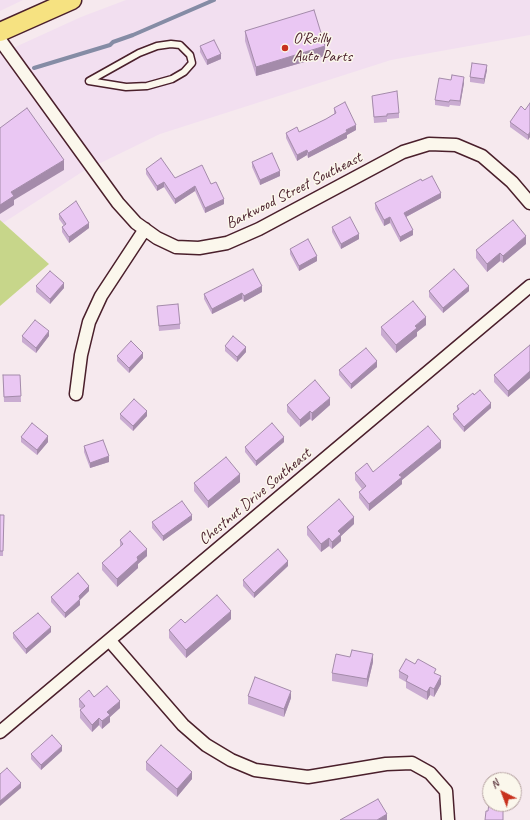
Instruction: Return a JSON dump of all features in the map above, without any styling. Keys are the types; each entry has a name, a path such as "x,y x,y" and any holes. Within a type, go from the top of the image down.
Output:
{"main road":[{"path":"0,32 72,0"}],"street":[{"name":"Barkwood Street Southeast","path":"0,40 118,203 136,223 176,247 199,248 227,243 259,229 403,152 429,144 456,144 482,156 512,182 530,203"},
{"path":"76,394 81,355 89,322 102,296 145,229"},
{"name":"Chestnut Drive Southeast","path":"0,732 530,286"},
{"path":"110,641 183,725 206,745 231,760 255,770 308,777 386,764 412,763 430,773 446,791 448,820"}],"lane":[{"path":"171,44 180,45 190,55 192,63 184,72 172,79 147,86 126,87 89,81 139,53 157,46 171,44"}],"shaded area":[{"path":"0,0 23,0 0,11"},
{"path":"126,0 530,0 530,35 391,60 160,134 82,172 3,223 0,220 0,54 81,17"}],"green space":[{"path":"0,220 49,264 0,306"}],"building":[{"name":"O'Reilly Auto Parts","path":"314,10 325,46 256,67 245,31"},
{"path":"214,40 221,54 207,60 200,46"},
{"path":"472,63 487,65 484,79 470,77"},
{"path":"452,75 464,77 460,101 450,100 449,102 435,100 439,78 451,80"},
{"path":"397,91 399,113 374,117 372,96"},
{"path":"345,102 356,125 346,130 347,132 308,153 307,150 297,155 286,133 297,127 299,132 326,119 336,113 334,108"},
{"path":"530,103 530,132 528,135 510,122 521,106 525,110"},
{"path":"27,108 64,160 11,192 14,196 0,205 0,128"},
{"path":"272,153 280,171 260,180 252,162"},
{"path":"161,158 175,178 202,165 211,184 216,182 224,199 205,208 195,186 175,199 164,182 157,186 146,169"},
{"path":"432,176 441,193 404,213 413,230 400,237 390,217 384,220 375,203 421,179 422,181"},
{"path":"76,201 89,223 69,237 62,227 66,224 59,214"},
{"path":"350,217 359,234 341,244 332,227"},
{"path":"513,220 526,236 503,256 500,253 487,264 476,250"},
{"path":"308,239 317,256 299,266 290,249"},
{"path":"253,269 262,286 244,296 242,293 212,309 204,294"},
{"path":"454,269 469,286 443,308 429,291"},
{"path":"50,271 64,283 50,299 36,286"},
{"path":"413,301 426,317 415,326 417,328 396,345 381,327"},
{"path":"178,304 180,324 159,326 157,306"},
{"path":"35,320 49,331 36,348 22,336"},
{"path":"233,336 246,347 237,357 225,346"},
{"path":"131,341 143,353 129,368 117,356"},
{"path":"530,345 530,371 508,391 494,375"},
{"path":"366,348 377,361 351,384 339,370"},
{"path":"3,375 20,375 21,396 4,397"},
{"path":"315,380 330,398 312,413 310,411 300,420 287,405"},
{"path":"480,390 491,403 464,427 453,414 459,409 457,406 473,393 474,395"},
{"path":"134,399 147,411 133,426 120,414"},
{"path":"32,423 48,436 37,450 21,437"},
{"path":"272,423 284,437 256,461 245,447"},
{"path":"428,426 441,441 399,475 402,477 369,504 359,492 366,486 355,473 367,463 373,472"},
{"path":"103,440 109,456 90,463 84,446"},
{"path":"226,457 240,474 208,501 194,483"},
{"path":"339,499 354,517 338,531 341,534 332,542 329,538 321,544 307,527"},
{"path":"182,501 192,515 163,536 152,522"},
{"path":"0,515 4,515 3,551 0,551"},
{"path":"130,531 147,549 137,557 138,560 117,579 102,563 123,544 120,540"},
{"path":"278,549 288,561 254,593 243,580"},
{"path":"78,573 89,586 79,596 80,599 65,613 51,597"},
{"path":"217,595 231,611 186,650 169,630 181,619 185,623"},
{"path":"38,613 51,627 26,649 13,633"},
{"path":"352,650 373,654 367,679 332,673 336,654 350,657"},
{"path":"406,659 415,664 418,659 436,669 434,673 441,676 434,689 430,687 427,692 406,681 408,676 399,671"},
{"path":"255,677 291,691 284,709 248,696"},
{"path":"107,686 120,701 107,712 110,715 102,721 99,718 92,725 80,710 85,706 79,699 89,690 94,697"},
{"path":"52,735 62,746 41,765 31,754"},
{"path":"161,745 192,772 177,789 146,762"},
{"path":"7,768 21,783 0,801 0,774"},
{"path":"378,799 387,814 377,820 340,820"},
{"path":"486,812 503,812 503,820 485,820"}],"waterway":[{"path":"34,68 110,45 113,42 133,35 214,0"}],"place":[{"name":"O'Reilly Auto Parts","path":"285,48"}]}
